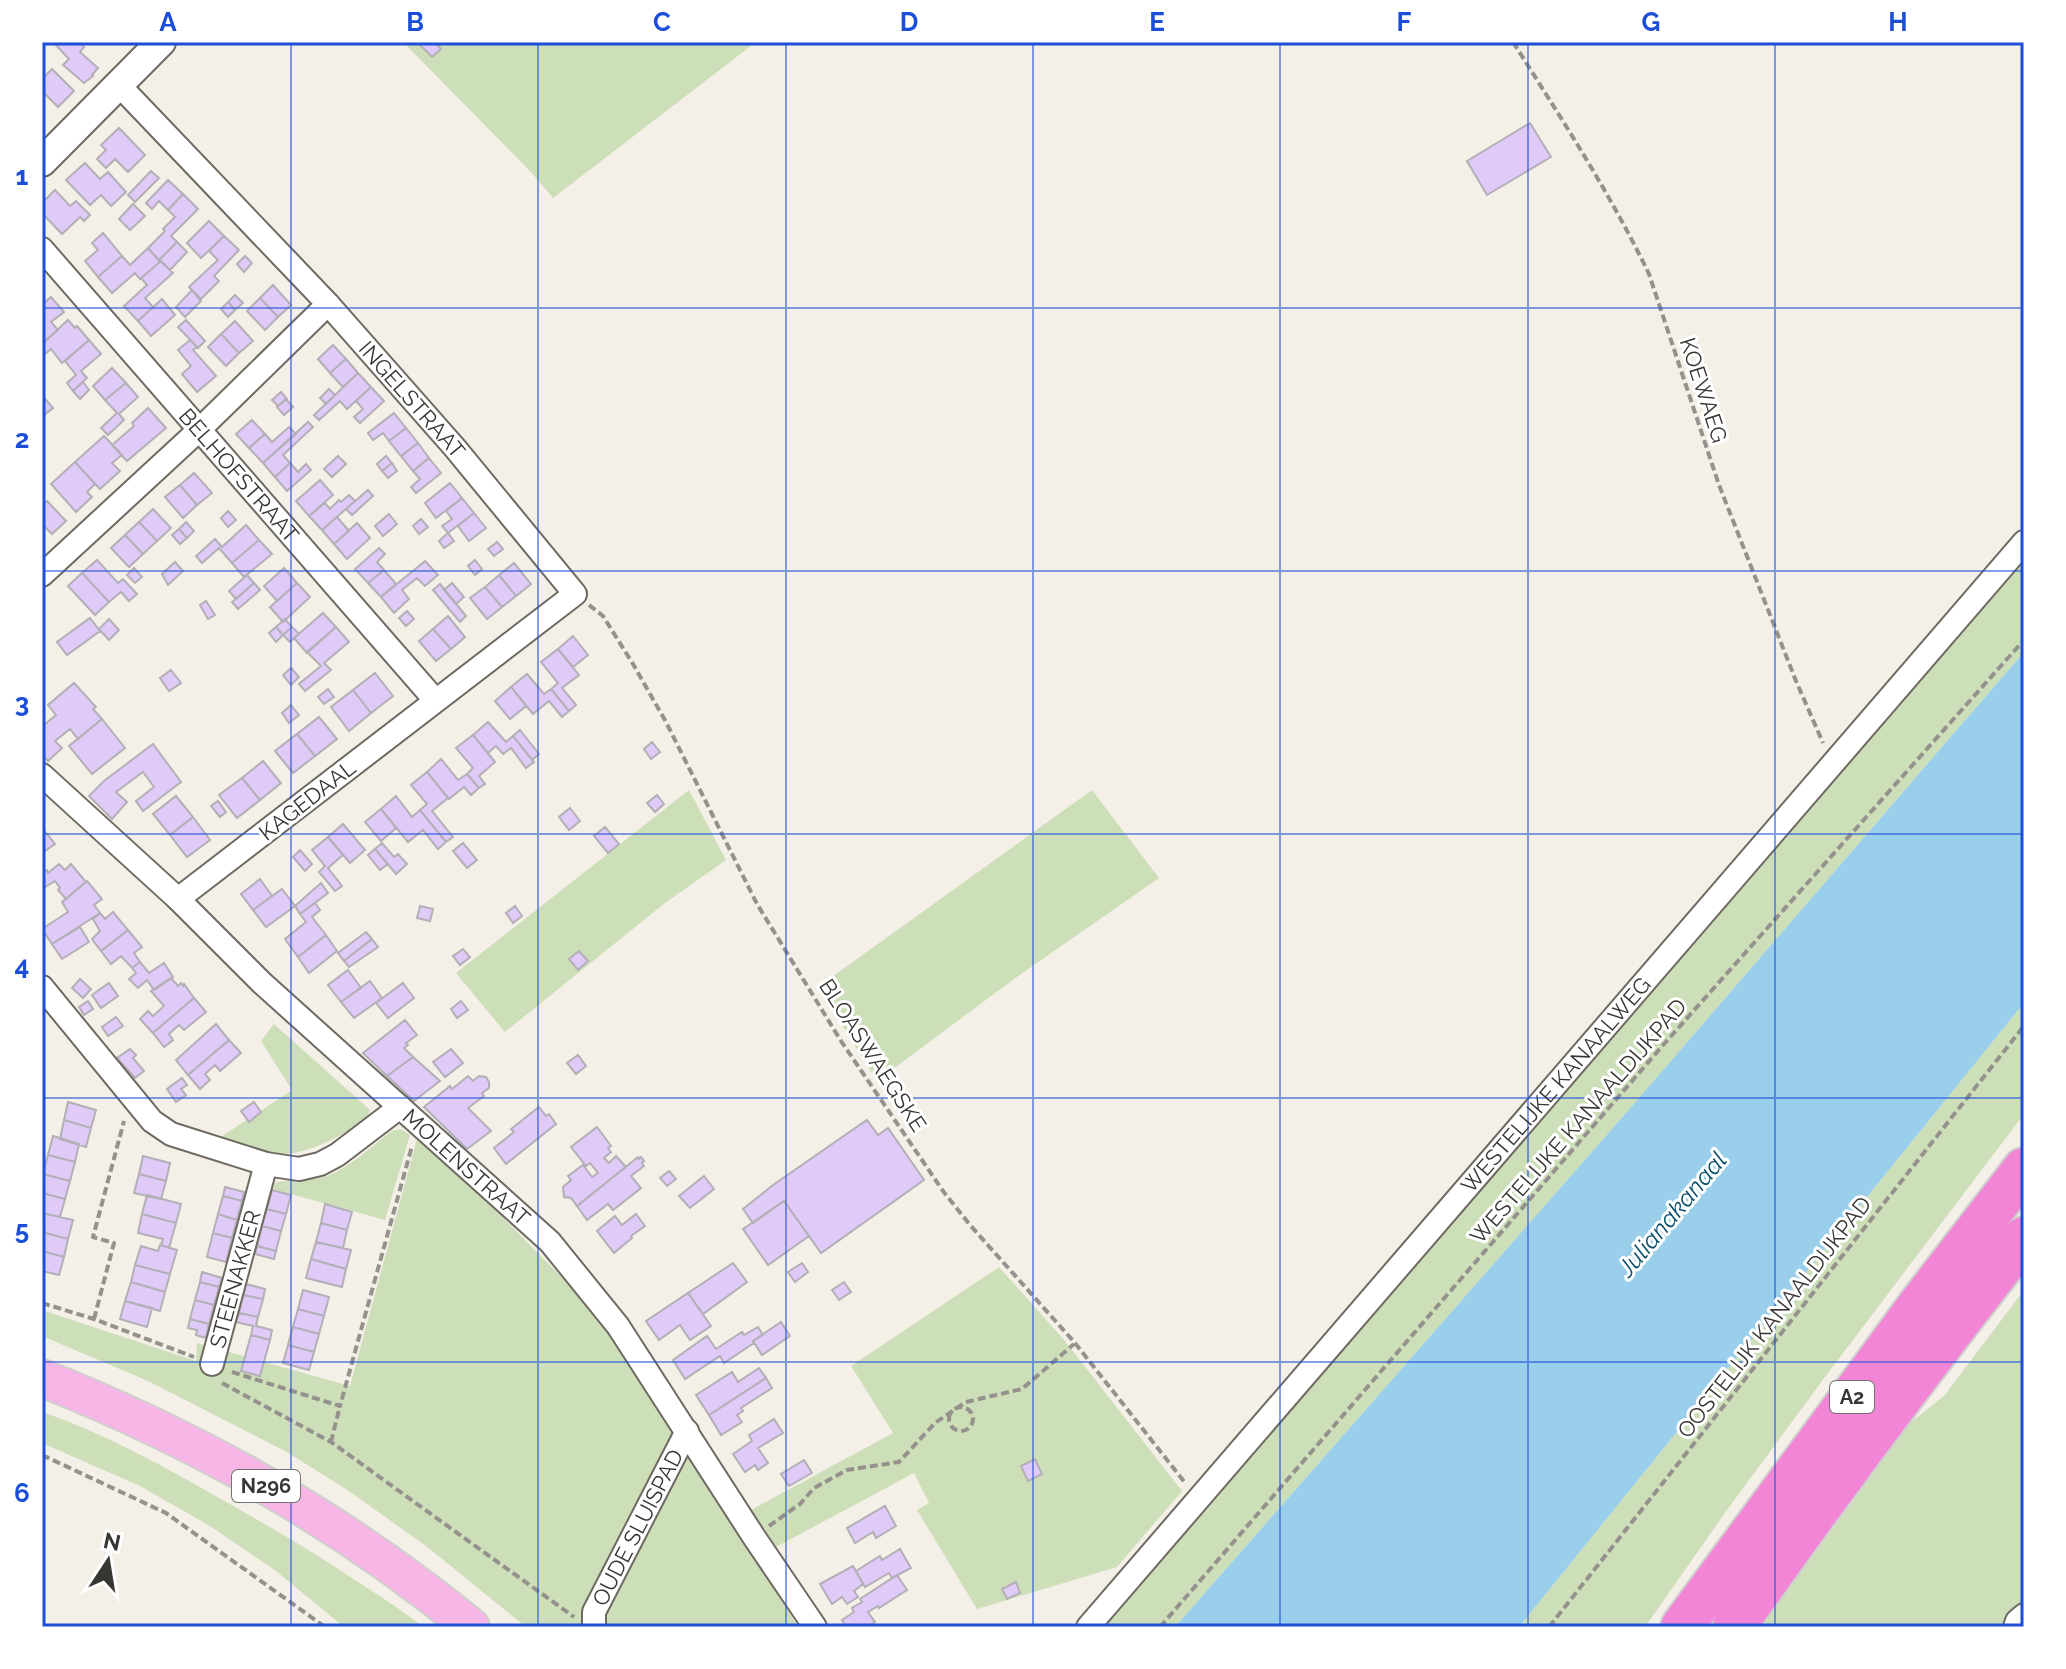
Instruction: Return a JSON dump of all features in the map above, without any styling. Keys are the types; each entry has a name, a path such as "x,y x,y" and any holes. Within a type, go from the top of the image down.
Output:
{"highway":[{"name":"A2","path":"1682,1627 1920,1304 2024,1169"},
{"name":"A2","path":"1734,1627 1943,1341 2024,1238"}],"main road":[{"name":"N296","path":"42,1378 152,1425 246,1474 364,1547 434,1596 471,1627"}],"street":[{"path":"42,162 161,42"},
{"name":"INGELSTRAAT","path":"119,85 328,304 455,448 575,594"},
{"name":"BELHOFSTRAAT","path":"42,249 435,700"},
{"path":"42,575 199,430 328,304"},
{"name":"WESTELIJKE KANAALWEG","path":"1088,1627 2024,542"},
{"path":"435,700 575,594"},
{"name":"KAGEDAAL","path":"178,899 435,700"},
{"name":"MOLENSTRAAT","path":"42,775 178,899 262,983 550,1242 618,1326 815,1627"},
{"path":"42,987 152,1121 171,1134 266,1164 299,1169 320,1164 337,1155 400,1107"},
{"name":"STEENAKKER","path":"212,1364 266,1164"},
{"name":"OUDE SLUISPAD","path":"588,1624 687,1431"},
{"path":"2015,1627 2024,1615"}],"path":[{"name":"KOEWAEG","path":"1513,42 1619,217 1649,274 1719,485 1796,681 1833,763"},
{"name":"BLOASWAEGSKE","path":"575,594 603,616 633,664 666,722 757,904 841,1041 952,1202 1075,1343 1198,1500"},
{"name":"WESTELIJKE KANAALDIJKPAD","path":"1160,1627 1664,1044 2024,640"},
{"name":"OOSTELIJK KANAALDIJKPAD","path":"1549,1627 2024,1026"},
{"path":"94,1319 114,1243 93,1237 131,1095"},
{"path":"331,1442 418,1124"},
{"name":"STEENAKKER","path":"42,1303 94,1319 212,1364"},
{"path":"754,1537 800,1504 814,1488 847,1470 899,1462 927,1430 966,1402 1022,1389 1075,1343"},
{"path":"212,1364 340,1406"},
{"path":"212,1364 220,1382 331,1442 561,1609 588,1624"},
{"path":"963,1407 971,1411 973,1419 970,1427 962,1430 954,1428 950,1416 955,1409 963,1407"},
{"path":"42,1455 166,1513 325,1627"}],"green space":[{"path":"403,42 756,42 553,198"},
{"path":"2024,555 2024,652 1626,1113 1175,1627 1087,1627"},
{"path":"689,790 726,860 665,903 505,1032 456,973"},
{"path":"1092,790 1159,878 1014,979 877,1081 818,987"},
{"path":"2024,1003 2024,1114 1828,1373 1645,1627 1519,1627"},
{"path":"274,1024 370,1110 367,1120 328,1142 296,1153 267,1153 215,1141 292,1090 261,1041"},
{"path":"401,1129 410,1135 385,1220 273,1189 275,1183 333,1174 392,1131"},
{"path":"417,1139 424,1140 459,1173 597,1313 798,1627 526,1627 426,1546 346,1489 285,1451 148,1381 42,1336 42,1310 196,1361 197,1343 350,1386"},
{"path":"999,1267 1065,1341 1182,1491 1117,1567 977,1609 917,1510 929,1503 914,1473 776,1547 751,1510 893,1433 851,1366"},
{"path":"2024,1290 2024,1603 2010,1612 2001,1627 1761,1627 1910,1423 1944,1396"},
{"path":"42,1412 137,1453 245,1512 326,1561 423,1627 344,1627 276,1571 210,1526 140,1486 42,1443"}],"water":[{"name":"Julianakanaal","path":"2024,652 2024,1003 1519,1627 1175,1627 1626,1113"}],"building":[{"path":"53,42 79,42 84,47 80,52 98,68 93,76 84,83 63,65 69,59"},
{"path":"417,42 435,42 441,49 432,57"},
{"path":"52,69 74,91 58,107 42,91 42,79"},
{"path":"1530,123 1551,157 1487,195 1467,161"},
{"path":"119,128 145,155 128,172 115,159 106,168 97,159 106,150 101,145"},
{"path":"85,163 100,179 108,172 126,192 111,206 101,195 90,205 66,180"},
{"path":"151,171 159,178 135,202 128,195"},
{"path":"168,180 183,194 168,210 159,201 152,209 146,203"},
{"path":"55,190 70,206 76,201 90,215 84,221 80,217 62,234 42,213 42,203"},
{"path":"183,194 198,209 171,236 177,242 159,260 148,248 175,217 168,210"},
{"path":"133,204 145,216 130,230 119,219"},
{"path":"209,221 224,236 201,258 187,243"},
{"path":"103,233 122,256 98,277 85,261 98,250 92,243"},
{"path":"224,236 239,250 214,276 219,281 201,299 189,287 218,260 209,251"},
{"path":"177,242 187,252 170,270 159,260"},
{"path":"148,248 160,262 140,279 135,273 112,293 98,277 122,256 130,265"},
{"path":"245,256 252,263 244,272 237,264"},
{"path":"161,261 173,273 145,298 153,307 138,321 124,306 147,285 141,278"},
{"path":"273,285 291,305 278,317 260,298"},
{"path":"192,290 201,301 185,317 176,307"},
{"path":"235,295 243,303 235,310 228,302"},
{"path":"51,297 64,312 51,322 58,330 42,344 42,305"},
{"path":"260,298 278,317 265,330 247,311"},
{"path":"162,299 175,315 151,336 138,321"},
{"path":"228,302 235,310 228,317 221,309"},
{"path":"68,320 89,340 62,363 51,349 44,355 42,344"},
{"path":"186,320 205,341 198,348 178,327"},
{"path":"235,321 253,341 239,353 221,334"},
{"path":"221,334 239,353 226,366 208,347"},
{"path":"89,340 101,354 81,371 87,378 73,391 67,383 76,375 65,361"},
{"path":"190,340 197,347 193,350 216,376 197,392 182,374 191,366 178,350"},
{"path":"333,345 346,359 330,373 318,359"},
{"path":"346,359 358,373 343,387 330,373"},
{"path":"112,368 126,383 105,400 93,386"},
{"path":"358,373 371,387 347,409 340,401 319,420 314,415"},
{"path":"83,382 89,390 80,399 73,391"},
{"path":"126,383 138,397 119,414 124,420 108,435 101,428 117,413 105,400"},
{"path":"371,387 384,401 360,423 354,417 363,409 356,401"},
{"path":"329,389 335,395 326,404 320,398"},
{"path":"281,392 287,399 278,406 272,400"},
{"path":"42,395 53,408 44,415 42,412"},
{"path":"286,399 293,407 284,415 277,407"},
{"path":"148,408 166,428 127,461 112,445 134,426 132,423"},
{"path":"394,413 406,428 389,441 383,433 373,440 368,433"},
{"path":"252,420 265,434 249,448 236,434"},
{"path":"308,422 313,427 283,455 290,463 275,477 263,463"},
{"path":"289,427 296,434 263,463 249,448 265,434 272,442"},
{"path":"406,428 418,443 401,456 389,441"},
{"path":"104,436 122,455 112,463 120,471 100,489 75,462"},
{"path":"418,443 429,458 413,471 401,456"},
{"path":"338,456 346,464 332,477 324,469"},
{"path":"386,456 392,463 382,471 377,464"},
{"path":"429,458 441,473 416,493 411,487 420,479 413,471"},
{"path":"75,462 95,484 87,492 92,497 76,512 51,484"},
{"path":"290,463 298,472 306,464 311,470 287,491 275,477"},
{"path":"392,463 397,471 388,478 382,471"},
{"path":"194,473 212,493 197,505 180,485"},
{"path":"320,480 333,495 309,516 296,501"},
{"path":"450,483 462,498 436,518 425,503"},
{"path":"180,485 197,505 183,518 165,497"},
{"path":"368,490 373,496 352,515 346,509"},
{"path":"349,495 355,501 322,530 309,516 325,503 330,509"},
{"path":"462,498 474,513 448,533 442,526 452,519 446,511"},
{"path":"47,501 66,521 52,534 42,524 42,505"},
{"path":"153,509 171,528 157,541 139,522"},
{"path":"228,511 236,520 228,527 221,518"},
{"path":"474,513 486,528 469,541 458,526"},
{"path":"389,514 397,524 383,536 375,526"},
{"path":"337,517 349,531 334,544 322,530"},
{"path":"421,519 428,527 419,534 413,526"},
{"path":"139,522 157,541 143,554 125,535"},
{"path":"186,522 194,531 187,538 179,529"},
{"path":"357,523 370,538 347,559 334,544"},
{"path":"246,525 259,540 232,563 219,548 202,563 196,556 215,539 222,547"},
{"path":"179,529 187,538 180,544 172,535"},
{"path":"448,533 454,541 444,548 439,541"},
{"path":"125,535 143,554 129,567 111,548"},
{"path":"259,540 272,554 244,577 232,563"},
{"path":"497,542 503,549 494,556 488,549"},
{"path":"379,548 385,554 377,562 384,570 368,583 355,569"},
{"path":"97,560 118,583 123,579 137,594 129,601 121,592 109,602 82,573"},
{"path":"475,560 482,569 475,575 468,566"},
{"path":"425,561 438,575 425,586 417,578 402,590 409,599 394,613 381,597"},
{"path":"175,562 183,571 168,585 162,574"},
{"path":"514,563 531,584 516,596 499,575"},
{"path":"134,568 142,577 135,583 127,575"},
{"path":"284,568 297,583 277,601 264,586"},
{"path":"384,570 396,584 381,597 368,583"},
{"path":"82,573 109,602 95,615 68,586"},
{"path":"247,575 254,583 236,599 229,591"},
{"path":"499,575 516,596 502,607 485,587"},
{"path":"254,583 260,590 238,609 232,602"},
{"path":"297,583 310,597 283,622 270,607"},
{"path":"452,583 464,597 456,604 444,590"},
{"path":"440,584 466,616 460,622 433,590"},
{"path":"485,587 502,607 487,619 470,598"},
{"path":"206,601 215,615 208,619 200,605"},
{"path":"407,611 414,619 406,626 399,618"},
{"path":"323,613 336,627 307,653 294,638"},
{"path":"448,616 465,637 451,649 433,629"},
{"path":"90,618 100,631 67,655 57,642"},
{"path":"109,619 119,630 109,640 99,629"},
{"path":"285,619 292,627 283,635 276,627"},
{"path":"276,627 283,635 276,642 269,633"},
{"path":"292,627 299,634 290,642 283,635"},
{"path":"336,627 349,642 324,663 331,670 305,691 299,684 321,666 307,652"},
{"path":"433,629 451,649 436,661 419,641"},
{"path":"573,636 588,655 573,667 558,649"},
{"path":"558,649 579,675 562,688 576,705 569,711 551,689 558,683 541,662"},
{"path":"291,668 299,677 291,685 283,675"},
{"path":"171,670 181,683 169,691 160,678"},
{"path":"375,673 393,696 371,713 353,690"},
{"path":"527,674 544,694 551,689 569,711 562,717 549,701 533,714 511,687"},
{"path":"74,683 96,707 93,709 102,719 78,739 70,729 55,741 62,748 48,761 42,755 42,723 44,725 56,715 48,705"},
{"path":"511,687 526,706 510,719 495,701"},
{"path":"328,689 334,697 324,704 318,697"},
{"path":"353,690 371,713 349,731 331,707"},
{"path":"291,705 299,715 289,723 282,713"},
{"path":"319,717 337,739 315,756 297,734"},
{"path":"102,719 125,748 92,774 69,746"},
{"path":"488,722 506,742 513,736 534,762 526,768 511,748 503,754 496,746 488,753 473,735"},
{"path":"520,730 539,754 532,760 513,736"},
{"path":"297,734 315,756 293,773 275,751"},
{"path":"473,735 495,762 479,776 485,784 479,788 467,774 473,768 456,748"},
{"path":"652,742 660,752 651,759 644,749"},
{"path":"153,744 181,782 143,811 136,801 154,787 143,772 116,792 127,802 112,819 89,796"},
{"path":"441,759 458,780 467,774 479,788 471,795 464,787 449,799 427,772"},
{"path":"263,761 281,783 260,800 242,778"},
{"path":"427,772 448,798 432,811 453,837 446,842 420,810 427,804 411,785"},
{"path":"242,778 260,800 237,818 219,795"},
{"path":"657,795 664,804 655,812 647,803"},
{"path":"176,796 193,817 170,835 153,814"},
{"path":"396,796 412,817 420,810 446,842 438,849 423,830 408,842 381,809"},
{"path":"218,801 226,812 220,817 211,806"},
{"path":"570,808 580,821 569,830 559,817"},
{"path":"381,809 396,828 381,841 365,822"},
{"path":"193,817 210,840 187,857 170,835"},
{"path":"343,824 365,850 350,863 328,837"},
{"path":"605,827 619,844 608,853 594,836"},
{"path":"42,830 55,844 42,853"},
{"path":"328,837 343,855 328,868 342,886 335,891 319,872 325,866 312,850"},
{"path":"382,843 394,857 398,854 407,864 396,874 375,849"},
{"path":"463,843 477,860 467,868 453,851"},
{"path":"375,849 388,864 380,870 368,855"},
{"path":"300,850 312,864 305,871 293,857"},
{"path":"59,864 65,870 71,864 86,882 66,899 55,881 42,889 42,873 47,870 48,873"},
{"path":"260,879 272,896 253,910 241,894"},
{"path":"87,881 102,899 94,905 100,913 52,944 42,929 68,912 62,902"},
{"path":"321,883 328,893 300,914 295,906"},
{"path":"282,889 295,906 266,927 253,910"},
{"path":"315,903 320,910 312,917 326,935 298,957 285,939 306,922 300,914"},
{"path":"420,906 433,909 430,921 417,918"},
{"path":"515,906 522,916 513,923 506,913"},
{"path":"113,912 128,930 101,951 92,939 100,931 93,919 100,913 105,919"},
{"path":"80,927 89,942 62,959 52,944"},
{"path":"128,930 142,947 134,953 140,962 132,968 121,956 111,964 101,951"},
{"path":"366,932 372,939 344,961 338,953"},
{"path":"326,935 337,951 309,973 298,957"},
{"path":"372,939 378,947 349,967 344,961"},
{"path":"463,949 470,957 460,965 453,956"},
{"path":"579,951 588,961 578,970 569,959"},
{"path":"140,962 149,973 164,963 173,977 154,990 147,980 138,988 129,979 136,973 132,968"},
{"path":"348,970 361,988 341,1002 328,985"},
{"path":"171,978 178,986 184,984 194,998 153,1033 140,1019 148,1011 153,1016 164,1006 151,991"},
{"path":"80,979 91,989 83,998 72,988"},
{"path":"370,981 382,998 354,1018 341,1002"},
{"path":"109,983 118,996 101,1008 92,995"},
{"path":"403,983 414,998 388,1018 376,1003"},
{"path":"194,998 206,1012 184,1030 179,1025 169,1034 173,1040 164,1047 153,1033"},
{"path":"88,1001 93,1009 84,1015 79,1007"},
{"path":"461,1001 468,1010 457,1018 451,1009"},
{"path":"116,1017 123,1026 108,1036 102,1027"},
{"path":"405,1020 417,1035 404,1048 413,1057 387,1076 363,1053"},
{"path":"216,1024 229,1040 188,1075 176,1060"},
{"path":"229,1040 241,1053 220,1071 215,1065 205,1074 210,1080 200,1089 188,1075"},
{"path":"130,1049 144,1071 135,1078 117,1058"},
{"path":"451,1049 463,1063 445,1077 433,1062"},
{"path":"578,1055 586,1066 576,1074 567,1063"},
{"path":"413,1057 440,1081 414,1101 387,1076"},
{"path":"468,1076 473,1081 479,1076 486,1077 489,1082 489,1088 482,1093 484,1096 468,1108 491,1131 467,1149 424,1107"},
{"path":"182,1078 187,1085 181,1089 186,1095 176,1102 167,1089"},
{"path":"68,1102 96,1110 91,1128 64,1120"},
{"path":"254,1102 261,1112 249,1122 241,1111"},
{"path":"539,1107 556,1124 506,1164 494,1148 514,1132 511,1129"},
{"path":"64,1120 91,1128 86,1147 60,1139"},
{"path":"867,1120 878,1135 888,1128 924,1180 821,1253 784,1201 753,1223 743,1209"},
{"path":"597,1127 611,1146 608,1148 611,1152 604,1158 609,1163 616,1156 626,1167 577,1206 571,1198 564,1197 563,1187 571,1180 568,1176 583,1165 592,1177 598,1173 590,1163 586,1166 571,1147"},
{"path":"53,1136 79,1144 75,1162 48,1155"},
{"path":"48,1155 75,1162 70,1181 43,1174"},
{"path":"143,1156 170,1163 166,1181 139,1174"},
{"path":"638,1157 644,1161 644,1166 631,1176 641,1188 613,1210 608,1204 587,1220 577,1206"},
{"path":"669,1171 676,1179 667,1186 660,1178"},
{"path":"43,1174 70,1181 65,1199 42,1193"},
{"path":"139,1174 166,1181 161,1199 134,1193"},
{"path":"704,1176 714,1189 690,1208 679,1196"},
{"path":"225,1187 244,1192 242,1201 223,1196"},
{"path":"272,1190 291,1195 286,1214 267,1209"},
{"path":"42,1193 65,1199 60,1217 42,1213"},
{"path":"147,1195 181,1204 176,1223 142,1214"},
{"path":"223,1196 242,1201 237,1220 218,1214"},
{"path":"784,1201 809,1236 768,1265 743,1229"},
{"path":"325,1204 352,1212 347,1230 321,1223"},
{"path":"267,1209 286,1214 281,1231 262,1226"},
{"path":"42,1213 73,1220 68,1239 42,1232"},
{"path":"142,1214 176,1223 169,1248 161,1245 163,1239 138,1233"},
{"path":"218,1214 237,1220 232,1238 213,1233"},
{"path":"636,1214 645,1226 614,1253 597,1231 615,1216 622,1225"},
{"path":"321,1223 347,1230 343,1248 316,1242"},
{"path":"262,1226 281,1231 276,1251 257,1246"},
{"path":"42,1232 68,1239 64,1257 42,1251"},
{"path":"213,1233 232,1238 226,1262 207,1257"},
{"path":"316,1242 351,1250 346,1269 311,1259"},
{"path":"160,1245 177,1250 170,1274 135,1265 141,1246 158,1251"},
{"path":"257,1246 276,1251 274,1259 255,1254"},
{"path":"42,1251 64,1257 59,1275 42,1271"},
{"path":"311,1259 346,1269 342,1287 306,1278"},
{"path":"733,1263 747,1282 703,1314 688,1293"},
{"path":"802,1263 808,1272 795,1282 788,1272"},
{"path":"135,1265 170,1274 165,1292 131,1282"},
{"path":"202,1272 222,1278 219,1287 200,1282"},
{"path":"131,1282 165,1292 160,1311 125,1301"},
{"path":"200,1282 219,1287 214,1305 195,1300"},
{"path":"844,1282 851,1292 839,1300 832,1290"},
{"path":"246,1284 265,1289 263,1299 243,1295"},
{"path":"303,1290 329,1297 324,1316 298,1309"},
{"path":"688,1293 711,1326 690,1340 680,1325 659,1340 646,1321"},
{"path":"243,1295 263,1299 258,1317 239,1313"},
{"path":"195,1300 214,1305 209,1324 190,1319"},
{"path":"125,1301 152,1308 147,1327 120,1319"},
{"path":"298,1309 324,1316 319,1334 293,1327"},
{"path":"239,1313 258,1317 256,1326 272,1330 270,1340 251,1335 253,1326 236,1322"},
{"path":"190,1319 209,1324 206,1338 196,1335 197,1330 188,1328"},
{"path":"781,1322 790,1336 762,1355 753,1341"},
{"path":"293,1327 319,1334 314,1352 288,1345"},
{"path":"758,1327 763,1335 754,1343 724,1363 720,1356 685,1379 673,1360 707,1336 716,1349 742,1332 744,1335"},
{"path":"251,1335 270,1340 260,1376 241,1371"},
{"path":"288,1345 314,1352 309,1370 283,1363"},
{"path":"759,1368 766,1378 709,1415 696,1395 732,1372 738,1382"},
{"path":"766,1378 772,1388 741,1408 743,1411 737,1415 742,1422 721,1435 709,1415"},
{"path":"774,1419 783,1433 758,1448 768,1463 758,1470 755,1465 745,1472 733,1454 752,1441 749,1435"},
{"path":"1035,1459 1042,1474 1028,1481 1021,1466"},
{"path":"804,1460 812,1473 789,1486 781,1474"},
{"path":"885,1506 896,1526 876,1538 873,1532 855,1543 847,1528"},
{"path":"900,1549 911,1568 892,1578 889,1573 865,1587 856,1571 880,1556 882,1560"},
{"path":"853,1566 863,1584 854,1591 858,1597 847,1604 842,1597 832,1604 820,1584"},
{"path":"897,1575 907,1590 868,1612 875,1622 868,1627 846,1627 842,1620 854,1612 852,1608 862,1602 860,1599"},
{"path":"1016,1582 1020,1593 1007,1599 1002,1589"}]}
